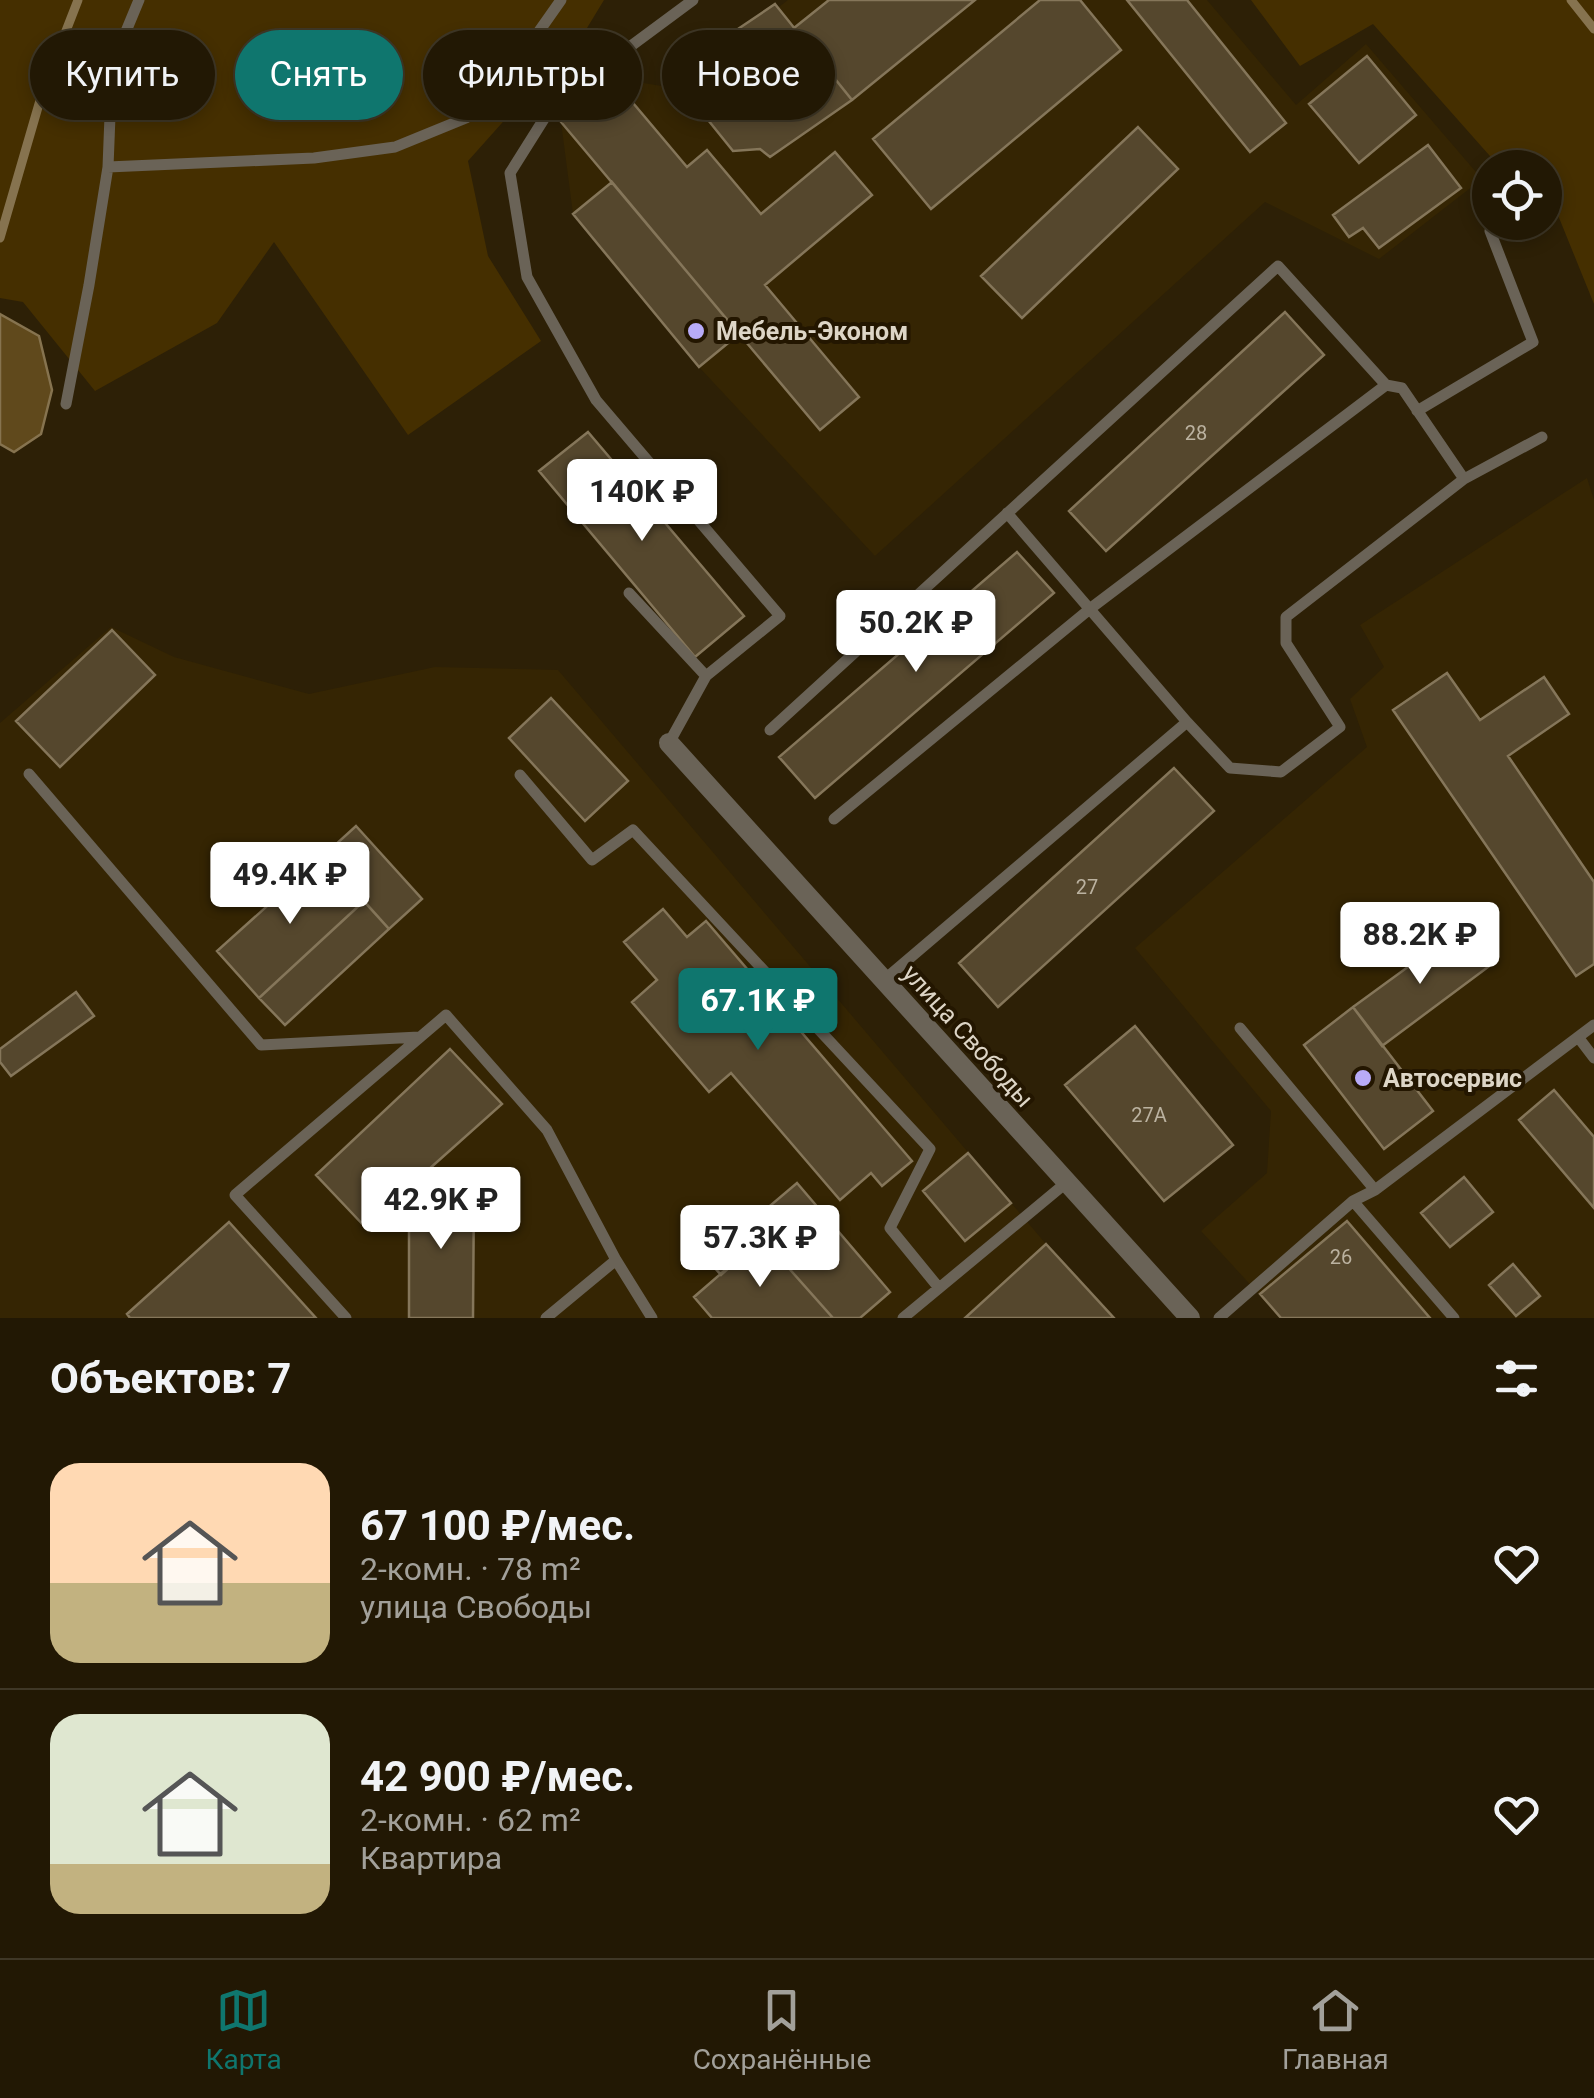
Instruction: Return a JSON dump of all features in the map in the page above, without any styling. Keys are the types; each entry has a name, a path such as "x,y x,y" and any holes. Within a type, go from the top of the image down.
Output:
{"street":[{"name":"улица Свободы","path":"670,743 1190,1318"}],"lane":[{"path":"66,404 108,167 112,64 140,0"},
{"path":"108,167 314,158 395,147 466,118 561,0"},
{"path":"670,743 706,676 780,616 596,400 527,277 510,173 554,103 693,0"},
{"path":"1417,411 1533,342 1493,240"},
{"path":"770,730 1278,266 1386,385 1402,388 1464,479"},
{"path":"834,819 1091,608 1386,385"},
{"path":"1007,513 1230,768 1281,772 1340,726 1286,643 1286,617 1464,479 1542,437"},
{"path":"629,593 706,676"},
{"path":"884,980 1188,722"},
{"path":"28,774 261,1045 421,1036"},
{"path":"520,775 592,860 633,830 930,1150 890,1228 939,1288"},
{"path":"346,1318 235,1196 446,1015 547,1130 616,1260 652,1318"},
{"path":"1219,1318 1353,1201 1374,1190 1594,1025"},
{"path":"1240,1028 1374,1190"},
{"path":"1578,1037 1594,1058"},
{"path":"903,1318 1067,1182"},
{"path":"1353,1201 1454,1318"},
{"path":"546,1318 616,1260"}],"shaded area":[{"path":"0,0 604,0 585,30 423,30 423,120 505,120 468,161 488,256 541,341 408,435 274,242 217,323 95,391 23,302 0,298"},
{"path":"788,0 1207,0 1296,105 1366,44 1472,167 1472,187 1379,259 1265,202 875,556 699,367 573,214 561,122 642,120 642,83 662,86 662,120 835,120 835,30 749,30"},
{"path":"1251,0 1594,0 1594,304 1562,225 1562,150 1485,150 1373,24 1300,66"},
{"path":"0,314 39,336 52,390 41,434 14,452 0,444"},
{"path":"1587,478 1594,500 1594,1318 1281,1318 1201,1231 1267,1173 1271,1111 1135,948 1367,747 1350,699 1384,667 1360,625"},
{"path":"111,627 174,657 309,694 435,667 558,670 1046,1244 1114,1318 0,1318 0,723"}],"building":[{"path":"829,0 975,0 852,100 835,79 835,30 794,28"},
{"path":"1040,0 1080,0 1121,50 931,209 873,139"},
{"path":"1127,0 1187,0 1286,123 1250,152"},
{"path":"775,4 796,30 736,30"},
{"path":"1367,56 1416,115 1359,163 1309,104"},
{"path":"835,79 852,100 835,112"},
{"path":"642,114 687,167 707,150 761,214 835,152 872,195 765,285 859,397 820,430 561,122 642,120"},
{"path":"708,120 823,120 770,157 760,149 733,151"},
{"path":"1138,127 1178,169 1022,318 981,276"},
{"path":"1428,145 1461,188 1379,248 1363,228 1349,237 1333,215"},
{"path":"612,182 739,334 699,367 573,214"},
{"path":"1285,312 1324,355 1106,551 1069,511"},
{"path":"588,432 744,616 695,657 539,471"},
{"path":"1017,552 1054,593 815,798 779,757"},
{"path":"112,630 155,675 60,767 16,721"},
{"path":"1447,673 1480,720 1544,677 1569,714 1508,756 1594,882 1594,964 1576,976 1393,710"},
{"path":"551,698 628,781 585,821 509,738"},
{"path":"1174,768 1214,811 998,1007 959,963"},
{"path":"356,826 422,899 389,929 323,856"},
{"path":"323,856 364,901 259,998 217,951"},
{"path":"364,901 389,929 285,1025 259,998"},
{"path":"663,909 687,937 706,921 912,1161 882,1186 871,1173 840,1200 731,1073 709,1092 632,1002 657,980 624,942"},
{"path":"1460,929 1488,967 1382,1046 1353,1007"},
{"path":"76,992 94,1016 11,1076 0,1062 0,1049"},
{"path":"1353,1007 1433,1111 1384,1149 1304,1045"},
{"path":"1135,1026 1233,1145 1164,1201 1065,1085"},
{"path":"450,1049 502,1104 409,1187 368,1230 316,1175"},
{"path":"1554,1090 1594,1137 1594,1208 1519,1120"},
{"path":"968,1153 1011,1203 965,1241 923,1191"},
{"path":"1464,1177 1493,1212 1450,1247 1421,1213"},
{"path":"797,1183 890,1292 860,1318 833,1318 762,1238 721,1275 707,1259"},
{"path":"409,1187 474,1187 473,1318 409,1318"},
{"path":"1347,1221 1430,1318 1281,1318 1260,1294"},
{"path":"229,1222 316,1318 130,1318 127,1314"},
{"path":"762,1238 833,1318 712,1318 694,1297"},
{"path":"1046,1244 1114,1318 965,1318"},
{"path":"1513,1264 1540,1296 1516,1316 1489,1285"}],"waterway":[{"path":"0,238 43,90 78,0"},
{"path":"1571,0 1594,29"}],"place":[{"name":"Мебель-Эконом","path":"696,331"},
{"name":"Автосервис","path":"1363,1078"}]}
